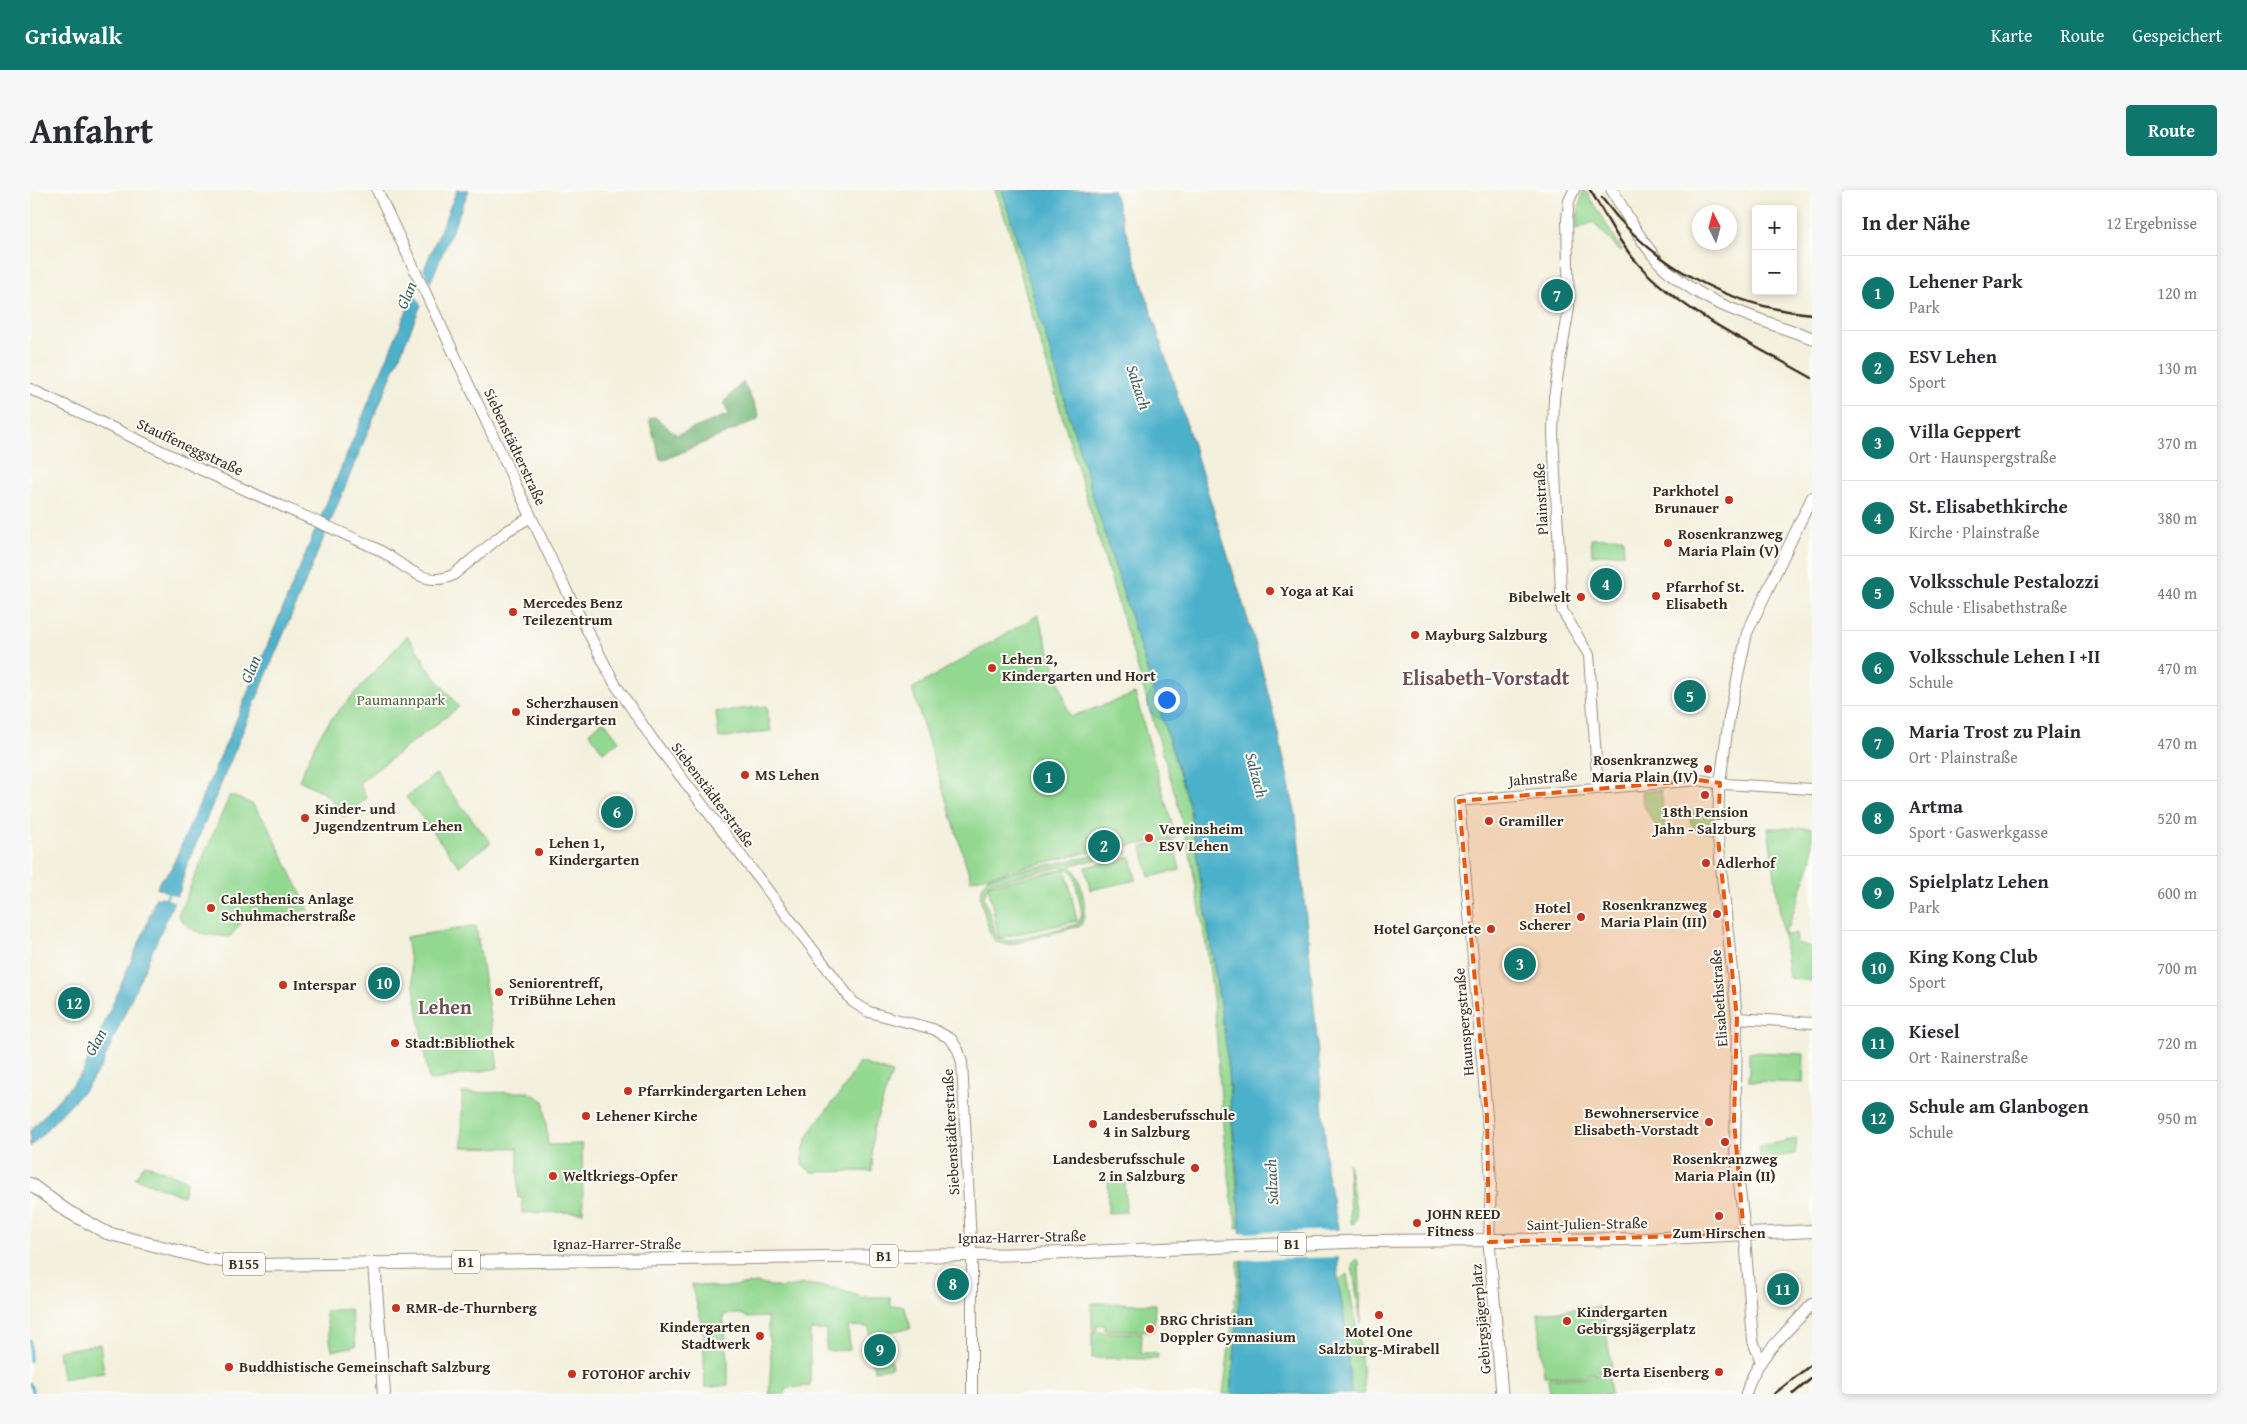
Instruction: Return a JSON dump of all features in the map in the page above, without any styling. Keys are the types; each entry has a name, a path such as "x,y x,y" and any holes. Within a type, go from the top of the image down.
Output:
{"main road":[{"path":"1612,190 1648,248 1660,263 1684,284 1720,304 1812,338"},
{"name":"Ignaz-Harrer-Straße","path":"30,1184 66,1211 107,1233 200,1257 256,1265 972,1254 1223,1247"},
{"name":"Saint-Julien-Straße","path":"1223,1247 1361,1242 1621,1240 1812,1231"},
{"name":"Gebirgsjägerplatz","path":"1490,1242 1502,1394"},
{"path":"374,1263 384,1394"}],"street":[{"name":"Siebenstädterstraße","path":"377,190 526,502 531,517 581,619 627,704 854,1002 869,1012 933,1029 951,1040 958,1050 962,1062 965,1089 972,1254 972,1394"},
{"name":"Plainstraße","path":"1574,190 1569,201 1567,220 1569,308 1554,397 1553,427 1562,610 1589,655 1598,788"},
{"name":"Stauffeneggstraße","path":"30,388 380,550 418,576 430,581 443,580 453,575 507,531 531,517"},
{"name":"Elisabethstraße","path":"1761,1362 1752,1341 1735,1140 1735,1092 1738,1057 1737,1018 1718,838 1720,783 1729,718 1747,633 1812,497"},
{"name":"Jahnstraße","path":"1459,801 1699,780 1812,789"},
{"name":"Haunspergstraße","path":"1459,801 1487,1116 1490,1242"},
{"path":"1737,1018 1812,1023"},
{"path":"1746,1394 1751,1378 1761,1362 1812,1304"}],"highlighted area":[{"path":"1699,780 1720,783 1718,838 1737,1018 1734,1121 1744,1234 1489,1242 1487,1116 1459,801"}],"green space":[{"path":"995,190 1002,190 1008,204 1090,486 1189,805 1225,1037 1240,1227 1237,1228 1224,1138 1215,1015 1208,956 1191,859 1176,797 1030,308 1009,229"},
{"path":"1583,190 1585,190 1622,250 1620,251 1593,222 1575,230"},
{"path":"743,382 759,414 757,420 664,460 660,459 649,419 655,417 677,435 729,414 723,403"},
{"path":"1623,537 1624,553 1592,555 1591,538"},
{"path":"1038,615 1070,717 1135,694 1176,838 1085,853 971,880 912,689"},
{"name":"Paumannpark","path":"407,636 424,660 423,662 459,707 359,783 367,798 343,817 330,799 299,780 318,738 332,718"},
{"path":"767,706 771,731 719,738 716,712"},
{"path":"604,721 619,741 603,752 589,732"},
{"path":"436,774 491,843 459,866 406,797"},
{"path":"1661,790 1665,829 1658,830 1643,804 1642,791"},
{"path":"230,795 252,804 266,822 309,910 244,919 230,937 200,933 189,927 178,915"},
{"path":"1692,810 1712,810 1712,832 1697,831 1691,823 1689,814 1693,814"},
{"path":"1768,828 1812,828 1812,859 1784,935 1796,934 1797,943 1812,947 1812,981 1789,978"},
{"path":"1173,840 1180,870 1149,877 1142,847"},
{"path":"1127,849 1128,853 1070,865 1078,877 1083,895 1084,913 1080,926 1008,945 996,942 990,933 980,898 982,888 988,877","holes":["1061,867 1069,869 1074,874 1082,914 1075,925 1008,941 997,937 984,897 988,885 993,882"]},
{"path":"1131,857 1136,880 1090,890 1085,867"},
{"path":"1066,869 1077,921 999,938 988,885"},
{"path":"476,926 498,1068 429,1081 406,937"},
{"path":"1749,1052 1804,1054 1803,1083 1749,1081"},
{"path":"859,1062 892,1073 873,1130 872,1171 812,1172 802,1165 808,1136 844,1088"},
{"path":"528,1092 544,1101 548,1145 582,1144 583,1212 522,1213 522,1198 518,1198 518,1148 462,1147 462,1093"},
{"path":"1797,1139 1795,1154 1760,1159 1759,1146"},
{"path":"1348,1163 1357,1216 1354,1224 1350,1222"},
{"path":"145,1164 187,1180 183,1196 135,1178"},
{"path":"1108,1179 1125,1179 1126,1212 1108,1213"},
{"path":"1356,1259 1359,1262 1361,1323 1352,1265"},
{"path":"1238,1261 1242,1261 1231,1394 1223,1394 1238,1277"},
{"path":"1347,1274 1360,1350 1365,1394 1351,1394 1345,1322 1338,1281"},
{"path":"756,1283 781,1288 804,1284 835,1288 862,1297 890,1297 891,1306 904,1306 911,1328 886,1332 892,1367 874,1371 869,1327 848,1326 850,1350 826,1351 826,1330 810,1330 810,1386 785,1388 785,1394 769,1394 771,1360 767,1317 748,1318 741,1314 723,1315 728,1359 728,1385 705,1388 703,1327 691,1284 721,1288"},
{"path":"1092,1303 1155,1304 1154,1331 1105,1330 1105,1325 1097,1325 1097,1330 1092,1330"},
{"path":"1602,1307 1612,1368 1584,1376 1544,1376 1538,1313"},
{"path":"350,1309 356,1346 332,1351 325,1311"},
{"path":"1092,1332 1142,1333 1141,1353 1158,1353 1157,1359 1092,1358"},
{"path":"100,1344 104,1372 62,1379 58,1351"},
{"path":"1608,1372 1611,1394 1550,1394 1548,1378 1584,1378"}],"water":[{"path":"457,190 469,190 185,870 180,891 177,896 157,888 160,880 170,871 235,723"},
{"name":"Salzach","path":"1002,190 1113,190 1255,642 1277,728 1296,816 1325,1135 1326,1170 1338,1227 1338,1281 1345,1322 1351,1394 1231,1394 1242,1261 1237,1174 1225,1037 1189,805 1090,486"},
{"path":"156,897 174,902 101,1067 86,1088 30,1147 30,1131 83,1072 145,929"}],"pier":[{"path":"422,267 431,285 422,307 413,289"},
{"path":"1341,1230 1340,1257 1239,1260 1238,1233"}],"waterway":[{"name":"Glan","path":"165,902 169,891"},
{"path":"30,1340 30,1361"},
{"path":"30,1383 33,1394"}],"railway":[{"path":"1590,190 1632,257 1657,283 1677,299 1721,328 1812,378"},
{"path":"1602,198 1622,222 1644,243 1668,262 1694,278 1722,292 1751,302 1781,310 1812,314"},
{"path":"1774,1394 1812,1364"},
{"path":"1793,1394 1812,1378"}],"place":[{"name":"Maria Trost zu Plain","path":"1557,295"},
{"name":"Parkhotel Brunauer","path":"1729,500"},
{"name":"Rosenkranzweg Maria Plain (V)","path":"1668,543"},
{"name":"St. Elisabethkirche","path":"1606,584"},
{"name":"Yoga at Kai","path":"1270,591"},
{"name":"Pfarrhof St. Elisabeth","path":"1656,596"},
{"name":"Bibelwelt","path":"1581,597"},
{"name":"Mercedes Benz Teilezentrum","path":"513,612"},
{"name":"Mayburg Salzburg","path":"1415,635"},
{"name":"Lehen 2, Kindergarten und Hort","path":"992,668"},
{"name":"Volksschule Pestalozzi","path":"1690,696"},
{"name":"Scherzhausen Kindergarten","path":"516,712"},
{"name":"Rosenkranzweg Maria Plain (IV)","path":"1708,769"},
{"name":"MS Lehen","path":"745,775"},
{"name":"Lehener Park","path":"1049,777"},
{"name":"18th Pension Jahn - Salzburg","path":"1705,795"},
{"name":"Volksschule Lehen I +II","path":"617,812"},
{"name":"Kinder- und Jugendzentrum Lehen","path":"305,818"},
{"name":"Gramiller","path":"1489,821"},
{"name":"Vereinsheim ESV Lehen","path":"1149,838"},
{"name":"ESV Lehen","path":"1104,846"},
{"name":"Lehen 1, Kindergarten","path":"539,852"},
{"name":"Adlerhof","path":"1706,863"},
{"name":"Calesthenics Anlage Schuhmacherstraße","path":"211,908"},
{"name":"Rosenkranzweg Maria Plain (III)","path":"1717,914"},
{"name":"Hotel Scherer","path":"1581,917"},
{"name":"Hotel Garçonete","path":"1491,929"},
{"name":"Villa Geppert","path":"1520,964"},
{"name":"King Kong Club","path":"384,983"},
{"name":"Interspar","path":"283,985"},
{"name":"Seniorentreff, TriBühne Lehen","path":"499,992"},
{"name":"Schule am Glanbogen","path":"74,1003"},
{"name":"Stadt:Bibliothek","path":"395,1043"},
{"name":"Pfarrkindergarten Lehen","path":"628,1091"},
{"name":"Lehener Kirche","path":"586,1116"},
{"name":"Bewohnerservice Elisabeth-Vorstadt","path":"1709,1122"},
{"name":"Landesberufsschule 4 in Salzburg","path":"1093,1124"},
{"name":"Rosenkranzweg Maria Plain (II)","path":"1725,1142"},
{"name":"Landesberufsschule 2 in Salzburg","path":"1195,1168"},
{"name":"Weltkriegs-Opfer","path":"553,1176"},
{"name":"Zum Hirschen","path":"1719,1216"},
{"name":"JOHN REED Fitness","path":"1417,1223"},
{"name":"Artma","path":"953,1284"},
{"name":"Kiesel","path":"1783,1289"},
{"name":"RMR-de-Thurnberg","path":"396,1308"},
{"name":"Motel One Salzburg-Mirabell","path":"1379,1315"},
{"name":"Kindergarten Gebirgsjägerplatz","path":"1567,1321"},
{"name":"BRG Christian Doppler Gymnasium","path":"1150,1329"},
{"name":"Kindergarten Stadtwerk","path":"760,1336"},
{"name":"Spielplatz Lehen","path":"880,1350"},
{"name":"Buddhistische Gemeinschaft Salzburg","path":"229,1367"},
{"name":"Berta Eisenberg","path":"1719,1372"},
{"name":"FOTOHOF archiv","path":"572,1374"}],"district":[{"name":"Elisabeth-Vorstadt","path":"1486,678"},
{"name":"Lehen","path":"445,1007"}]}
